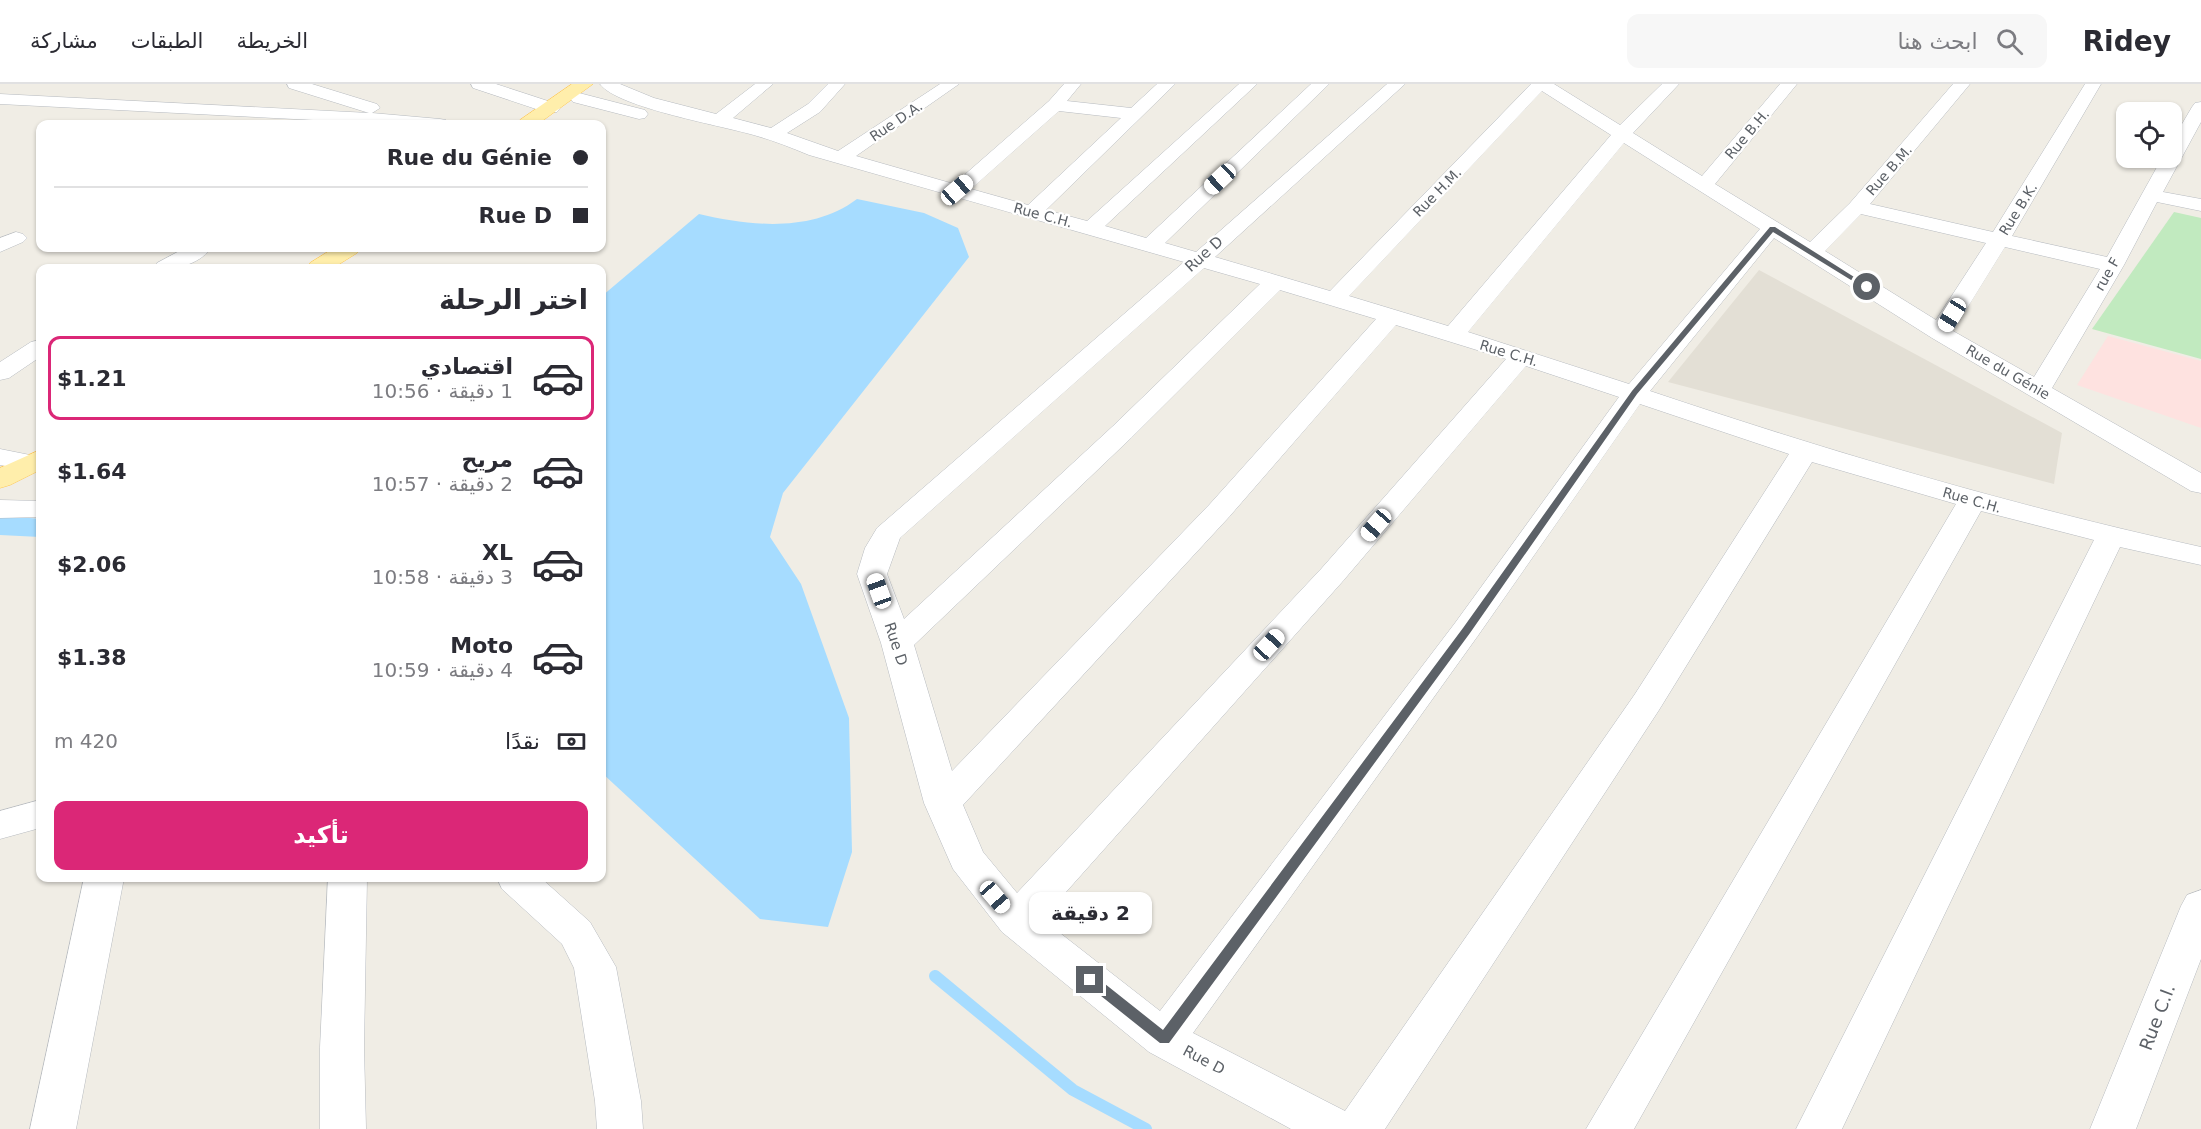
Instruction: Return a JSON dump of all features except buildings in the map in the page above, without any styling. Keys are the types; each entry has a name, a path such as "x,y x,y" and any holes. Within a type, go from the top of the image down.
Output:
{"main road":[{"path":"533,120 577,92 598,84"},
{"path":"546,120 577,92"},
{"path":"324,264 343,252"},
{"path":"344,264 362,252"},
{"path":"0,497 36,470"}],"street":[{"path":"18,100 37,84"},
{"path":"295,84 408,120"},
{"path":"479,84 551,108"},
{"name":"Rue C.H.","path":"524,84 577,92 725,136 778,147 816,151 957,190 1454,335 1806,451 1972,501 2110,537 2201,556"},
{"name":"Rue C.H.","path":"608,84 629,95 793,140 816,151"},
{"path":"719,121 765,84"},
{"path":"774,135 814,108 837,84"},
{"name":"Rue D.A.","path":"841,158 951,84"},
{"path":"957,190 1055,105 1073,84"},
{"path":"1032,212 1167,84"},
{"path":"1091,228 1250,84"},
{"path":"1151,245 1321,84"},
{"name":"Rue D","path":"1335,1129 1164,1039 1016,921 967,859 943,804 897,643 872,574 887,534 1047,396 1397,84"},
{"name":"Rue du Génie","path":"1541,84 1705,184 1940,333 2201,485"},
{"name":"Rue H.M.","path":"1335,299 1541,84"},
{"path":"1454,335 1623,133 1671,84"},
{"name":"Rue B.H.","path":"1705,184 1789,84"},
{"name":"Rue B.M.","path":"1812,252 1857,207 1962,84"},
{"name":"Rue B.K.","path":"1940,333 2092,84"},
{"path":"271,113 321,91"},
{"path":"658,104 675,91"},
{"path":"0,99 408,120"},
{"path":"1055,105 1134,114"},
{"name":"rue F","path":"2182,138 2201,106"},
{"name":"rue F","path":"2039,389 2113,265 2165,168"},
{"path":"2149,195 2201,205"},
{"path":"1857,207 1998,241 2113,265"},
{"path":"1164,1039 1466,630 1635,393 1773,228"},
{"path":"172,264 193,252"},
{"path":"897,643 1122,432 1275,282"},
{"path":"943,804 1218,511 1391,316"},
{"path":"0,373 36,350"},
{"path":"1016,921 1332,575 1522,356"},
{"path":"1359,1129 1647,702 1806,451"},
{"path":"0,457 36,467"},
{"path":"0,497 36,508"},
{"path":"1609,1129 1972,501"},
{"path":"1819,1129 2110,537"},
{"path":"0,825 36,815"},
{"path":"53,1129 103,882"},
{"path":"343,1129 342,1048 347,882"},
{"path":"520,882 576,933 595,967 621,1129"},
{"name":"Rue C.I.","path":"2113,1129 2201,906"}],"shaded area":[{"path":"1759,270 2062,433 2054,484 1668,382"},
{"path":"2108,336 2201,361 2201,428 2077,385"}],"green space":[{"path":"2174,212 2201,218 2201,359 2092,329"}],"water":[{"path":"857,199 924,213 958,228 969,257 783,493 770,537 801,584 849,718 852,852 828,927 760,919 606,777 606,293 699,214 739,222 780,224 801,222 839,210"}],"waterway":[{"path":"0,525 36,528"},
{"path":"935,976 1073,1090 1146,1129"}],"route":[{"path":"1090,980 1164,1039 1466,630 1635,393 1773,228 1867,287"}]}
